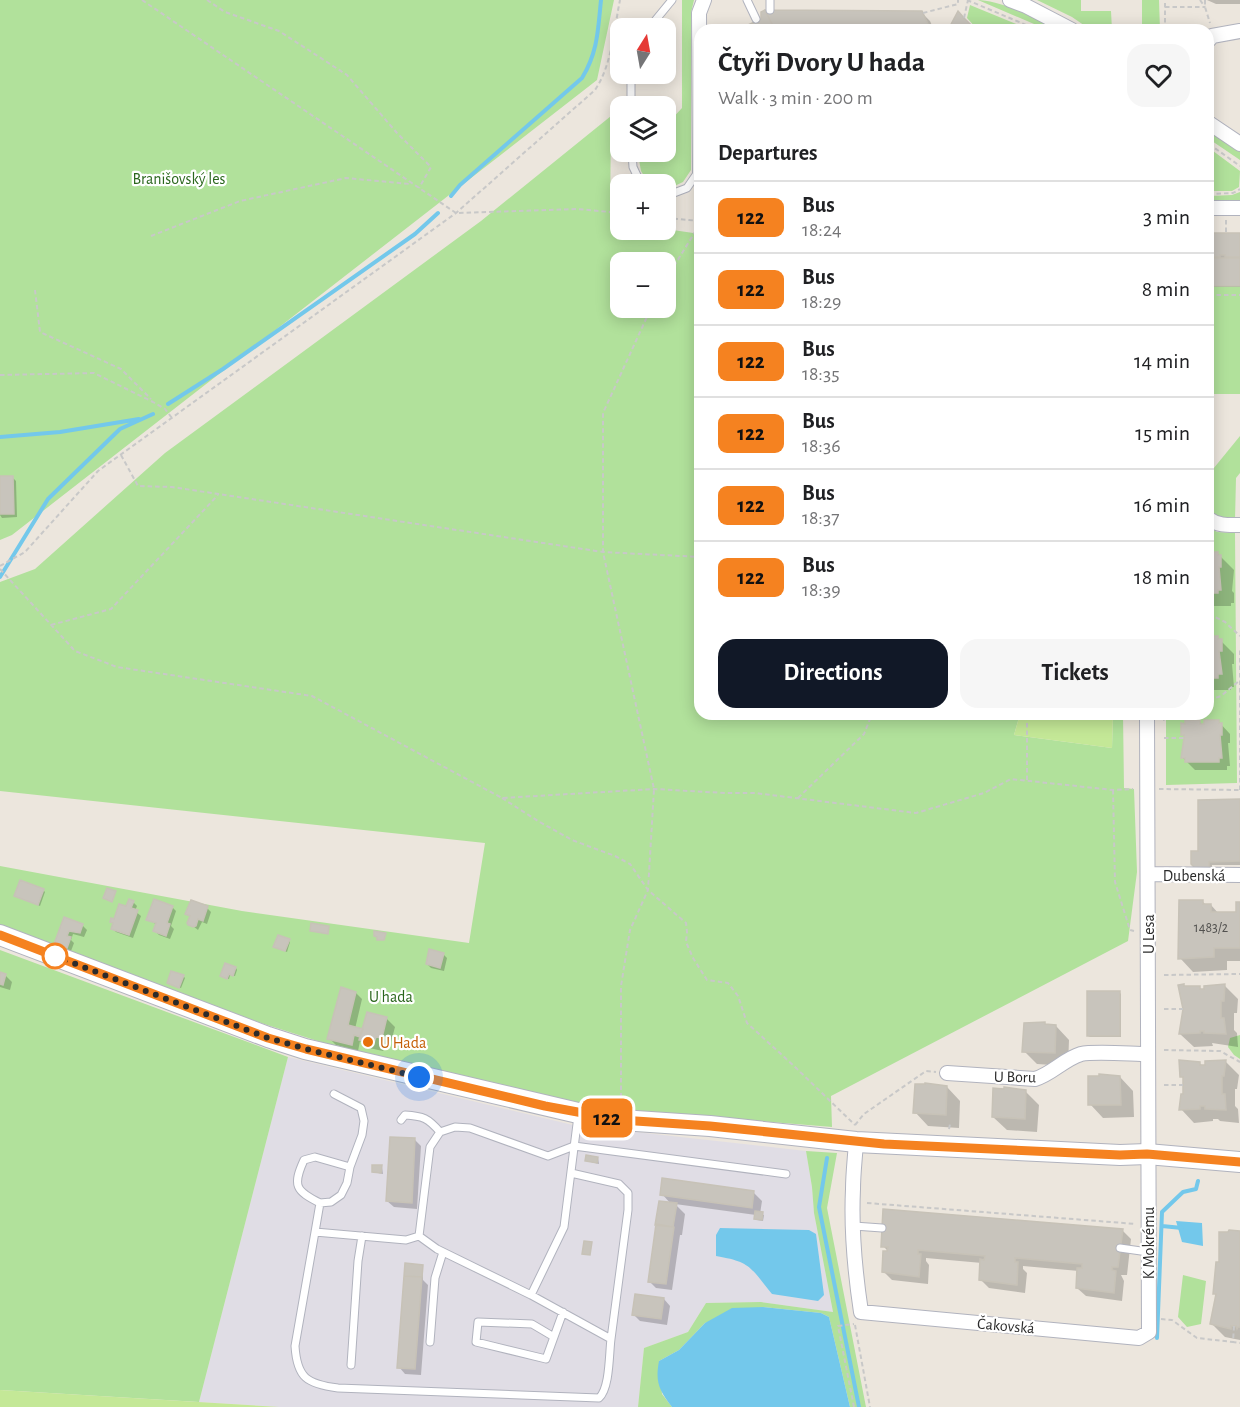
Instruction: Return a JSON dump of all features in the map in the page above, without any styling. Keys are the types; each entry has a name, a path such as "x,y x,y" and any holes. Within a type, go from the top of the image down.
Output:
{"street":[{"path":"699,24 699,13 704,0"},
{"path":"1010,0 1060,24"},
{"path":"1214,36 1240,31"},
{"path":"1214,126 1240,144"},
{"path":"1214,208 1240,208"},
{"path":"1214,523 1240,525"},
{"name":"U Lesa","path":"1147,720 1149,933 1147,1154"},
{"name":"Dubenská","path":"1148,874 1240,875"},
{"path":"0,935 268,1038 578,1113 621,1120 710,1126 856,1142 1120,1155 1147,1154 1240,1162"},
{"name":"U Boru","path":"948,1073 1035,1079 1047,1076 1068,1060 1082,1054 1148,1054"},
{"path":"856,1142 853,1202 858,1318"},
{"name":"K Mokrému","path":"1147,1154 1149,1332"},
{"name":"Čakovská","path":"858,1318 1139,1338 1149,1332"}],"lane":[{"path":"657,18 672,0"},
{"path":"747,0 756,19"},
{"path":"770,0 770,10"},
{"path":"676,192 687,188 694,179"},
{"path":"334,1094 361,1108 364,1121 362,1135 341,1195 331,1202 320,1203 303,1194 297,1186 297,1175 303,1160 315,1158 350,1167"},
{"path":"531,1295 564,1227 578,1113"},
{"path":"401,1120 405,1114 418,1115 430,1120 440,1132"},
{"path":"419,1236 430,1147 440,1132 455,1127 470,1128 548,1156 574,1146 786,1174"},
{"path":"320,1203 295,1346 296,1362 303,1377 317,1385 338,1388 598,1398 603,1394 606,1386 628,1210 628,1193 619,1184 571,1173"},
{"path":"854,1226 882,1227"},
{"path":"315,1232 406,1240 419,1236"},
{"path":"351,1365 362,1236"},
{"path":"419,1236 443,1252 531,1295 611,1339"},
{"path":"1120,1248 1148,1252"},
{"path":"430,1342 435,1278 443,1252"},
{"path":"554,1337 532,1324 478,1322 476,1342 546,1359 554,1337 562,1312"}],"path":[{"path":"142,0 456,213 577,209 610,212"},
{"path":"207,0 225,12 279,31 347,75 397,133 431,167 419,188"},
{"path":"620,0 606,66 595,90 456,213 98,471 25,552 0,567 75,651 117,667 312,696 502,798 572,840 630,864 648,890 686,923 686,942 707,980 728,983 738,996 747,1023 855,1125 864,1114 926,1071 948,1073"},
{"path":"923,13 958,4 958,0"},
{"path":"964,18 968,0 1024,24"},
{"path":"1165,0 1165,24"},
{"path":"1200,0 1210,23"},
{"path":"1204,7 1205,0"},
{"path":"1165,8 1204,7"},
{"path":"1214,147 1240,165"},
{"path":"151,236 240,201 346,178 412,184"},
{"path":"1214,194 1233,193 1240,189"},
{"path":"676,219 694,221"},
{"path":"1226,220 1226,233"},
{"path":"676,262 694,232"},
{"path":"35,290 40,332 121,369 153,402"},
{"path":"1214,295 1240,295"},
{"path":"621,1120 621,986 630,930 648,890 654,789 603,552 603,413 646,318"},
{"path":"0,375 94,373 153,402 165,409 172,418"},
{"path":"121,455 138,486 172,487 603,552 694,557"},
{"path":"51,625 111,609 218,495"},
{"path":"1214,616 1225,622 1240,636"},
{"path":"1155,789 1240,790 1240,649"},
{"path":"1214,698 1221,696 1240,679"},
{"path":"798,798 864,734 870,720"},
{"path":"1027,720 1027,781"},
{"path":"1164,738 1184,738"},
{"path":"502,798 654,789 755,793 916,813 984,793 1011,779 1113,790 1139,789"},
{"path":"1113,790 1115,882 1130,930 1149,933"},
{"path":"1164,975 1240,974"},
{"path":"1164,1009 1183,1010"},
{"path":"1164,1050 1220,1051 1240,1062"},
{"path":"1164,1085 1183,1085"},
{"path":"950,1124 950,1129"},
{"path":"853,1202 1148,1225"},
{"path":"854,1407 838,1326 858,1318 870,1407"},
{"path":"1161,1319 1172,1320 1197,1338 1240,1343"},
{"path":"1233,1342 1234,1326"}],"shaded area":[{"path":"288,1057 573,1125 806,1151 814,1213 833,1312 761,1302 706,1303 688,1332 644,1348 638,1407 279,1407 199,1402"}],"green space":[{"name":"Branišovský les","path":"0,0 614,0 597,80 12,535 0,540"},
{"path":"682,0 694,0 691,13 691,170 683,182 676,185 676,174 643,174 639,162 676,162 676,114 682,108"},
{"path":"978,0 1018,10 1046,24 1034,24"},
{"path":"1037,0 1081,0 1081,11 1111,11 1112,24 1082,24"},
{"path":"1142,0 1159,0 1160,24 1142,24"},
{"path":"970,5 1016,24 972,24 967,18"},
{"name":"U hada","path":"610,117 610,240 676,240 676,230 694,233 694,720 1018,720 1014,735 1112,748 1113,720 1123,720 1124,788 1134,789 1137,872 1128,941 831,1096 832,1127 601,1108 436,1072 324,1043 261,1023 0,926 0,866 242,911 469,943 485,843 0,791 0,582 35,569 165,453 481,221"},
{"path":"1214,134 1240,152 1240,160 1214,142"},
{"path":"1214,152 1240,171 1239,187 1232,191 1214,191"},
{"path":"1240,192 1240,203 1214,204 1214,196 1232,195"},
{"path":"1214,286 1240,286 1240,394 1214,394"},
{"path":"1240,436 1240,473 1236,478 1235,520 1219,518 1214,513 1214,468"},
{"path":"1214,530 1235,533 1237,783 1166,785 1166,720 1214,720"},
{"path":"1018,720 1113,720 1112,748 1014,735"},
{"path":"0,950 288,1057 199,1402 0,1390"},
{"path":"1240,1035 1240,1059 1228,1047 1230,1038"},
{"path":"806,1151 837,1153 827,1208 866,1407 850,1407 829,1317 821,1313 763,1307 705,1323 679,1350 659,1361 662,1394 672,1407 638,1407 644,1348 688,1332 706,1303 761,1302 833,1312 814,1213"},
{"path":"1183,1275 1206,1281 1201,1324 1187,1327 1178,1317"},
{"path":"0,1390 279,1407 0,1407"}],"water":[{"path":"1176,1221 1202,1223 1203,1246 1182,1242"},
{"path":"720,1228 809,1230 816,1234 824,1295 818,1301 772,1294 749,1267 716,1256 716,1235"},
{"path":"763,1307 821,1313 829,1317 850,1407 672,1407 659,1386 659,1361 679,1350 705,1323 732,1308"}],"building":[{"path":"765,10 772,24 750,24 761,19 761,12"},
{"path":"765,10 922,11 928,24 772,24"},
{"path":"958,11 970,24 951,24"},
{"path":"1214,233 1240,233 1240,257 1220,255 1220,257 1214,257"},
{"path":"1214,258 1240,258 1240,286 1214,286"},
{"path":"0,476 13,476 14,514 0,514"},
{"path":"1214,552 1221,555 1221,567 1219,567 1221,590 1218,590 1218,593 1214,593"},
{"path":"1214,636 1222,639 1222,651 1219,651 1222,674 1218,674 1218,678 1214,678"},
{"path":"1185,720 1200,720 1200,724 1204,724 1204,720 1219,720 1219,723 1222,723 1222,735 1220,735 1222,758 1219,758 1219,762 1185,762 1185,758 1181,758 1184,735 1181,735 1181,723 1185,724"},
{"path":"1240,799 1240,861 1209,862 1209,868 1196,869 1191,864 1191,851 1198,851 1198,800"},
{"path":"20,880 44,889 38,905 14,896"},
{"path":"107,888 116,891 112,902 103,898"},
{"path":"129,899 134,901 131,908 138,910 129,935 111,929 113,923 110,922 111,918 114,919 119,904 126,906"},
{"path":"154,899 173,906 167,923 170,924 166,936 153,931 156,923 146,920"},
{"path":"191,900 208,906 203,921 198,919 196,926 193,927 187,923 190,916 185,914"},
{"path":"1179,900 1203,900 1203,904 1211,904 1211,912 1236,912 1236,902 1240,902 1240,948 1214,948 1214,957 1178,959"},
{"path":"64,917 83,924 80,933 69,931 67,936 71,937 67,948 54,944"},
{"path":"311,923 329,926 328,934 310,931"},
{"path":"374,931 386,933 384,940 377,940"},
{"path":"278,935 290,939 285,951 273,947"},
{"path":"429,949 444,953 440,968 426,964"},
{"path":"225,963 236,967 233,976 229,974 227,979 220,976"},
{"path":"171,971 184,975 179,988 167,983"},
{"path":"0,972 6,974 3,985 0,984"},
{"path":"1184,984 1184,986 1200,986 1200,989 1204,989 1204,986 1225,984 1224,1001 1221,1001 1221,1018 1224,1018 1226,1034 1200,1031 1200,1033 1179,1034 1183,1009 1178,985"},
{"path":"341,987 356,992 348,1025 363,1029 360,1037 354,1035 352,1045 327,1039"},
{"path":"1087,991 1120,991 1120,1036 1087,1036"},
{"path":"367,1012 387,1017 382,1038 376,1037 374,1043 359,1040"},
{"path":"1045,1022 1045,1024 1056,1025 1055,1053 1022,1052 1024,1023"},
{"path":"1179,1060 1200,1062 1200,1065 1205,1065 1205,1061 1226,1060 1224,1076 1222,1076 1222,1094 1225,1094 1226,1110 1205,1109 1205,1106 1200,1106 1200,1109 1179,1110 1181,1094 1183,1094 1183,1077 1180,1077"},
{"path":"1099,1074 1120,1076 1121,1105 1088,1105 1088,1076 1099,1076"},
{"path":"915,1084 947,1086 946,1115 913,1113"},
{"path":"1004,1087 1026,1090 1025,1119 992,1117 993,1088 1004,1089"},
{"path":"390,1137 415,1138 412,1203 386,1201"},
{"path":"586,1155 598,1157 597,1163 585,1161"},
{"path":"372,1165 382,1165 381,1173 372,1172"},
{"path":"662,1178 754,1191 752,1208 660,1195"},
{"path":"659,1201 677,1203 673,1227 655,1225"},
{"path":"883,1209 1123,1229 1118,1267 1112,1267 1112,1270 1116,1271 1114,1293 1076,1288 1077,1268 1082,1268 1082,1264 1015,1258 1015,1262 1018,1262 1016,1285 979,1280 980,1259 984,1260 985,1256 918,1250 918,1254 921,1254 919,1277 882,1272 883,1251 887,1251 888,1247 881,1247"},
{"path":"755,1211 763,1212 762,1220 754,1219"},
{"path":"656,1224 674,1227 666,1284 648,1282"},
{"path":"1240,1231 1240,1327 1237,1329 1236,1326 1231,1326 1231,1329 1210,1324 1216,1294 1213,1294 1216,1262 1219,1262 1219,1232"},
{"path":"584,1241 592,1242 590,1255 582,1254"},
{"path":"405,1263 423,1265 422,1277 404,1276"},
{"path":"404,1276 422,1277 415,1369 397,1368"},
{"path":"635,1294 664,1298 661,1319 632,1315"}],"waterway":[{"path":"451,196 460,185 582,78 594,50 601,0"},
{"path":"168,404 223,369 415,234 438,213"},
{"path":"0,577 48,499 120,429 153,414"},
{"path":"0,437 60,432 139,419"},
{"path":"827,1158 819,1207 859,1407"},
{"path":"1157,1338 1162,1212 1183,1192 1196,1189 1198,1181"},
{"path":"1162,1226 1182,1228"}],"bus line":[{"name":"122","path":"0,935 268,1038 419,1077 578,1113 621,1120 710,1126 843,1141 1120,1155 1147,1154 1240,1162"}],"place":[{"name":"U Hada","path":"368,1042"}],"route":[{"path":"55,956 268,1038 419,1077"}]}
